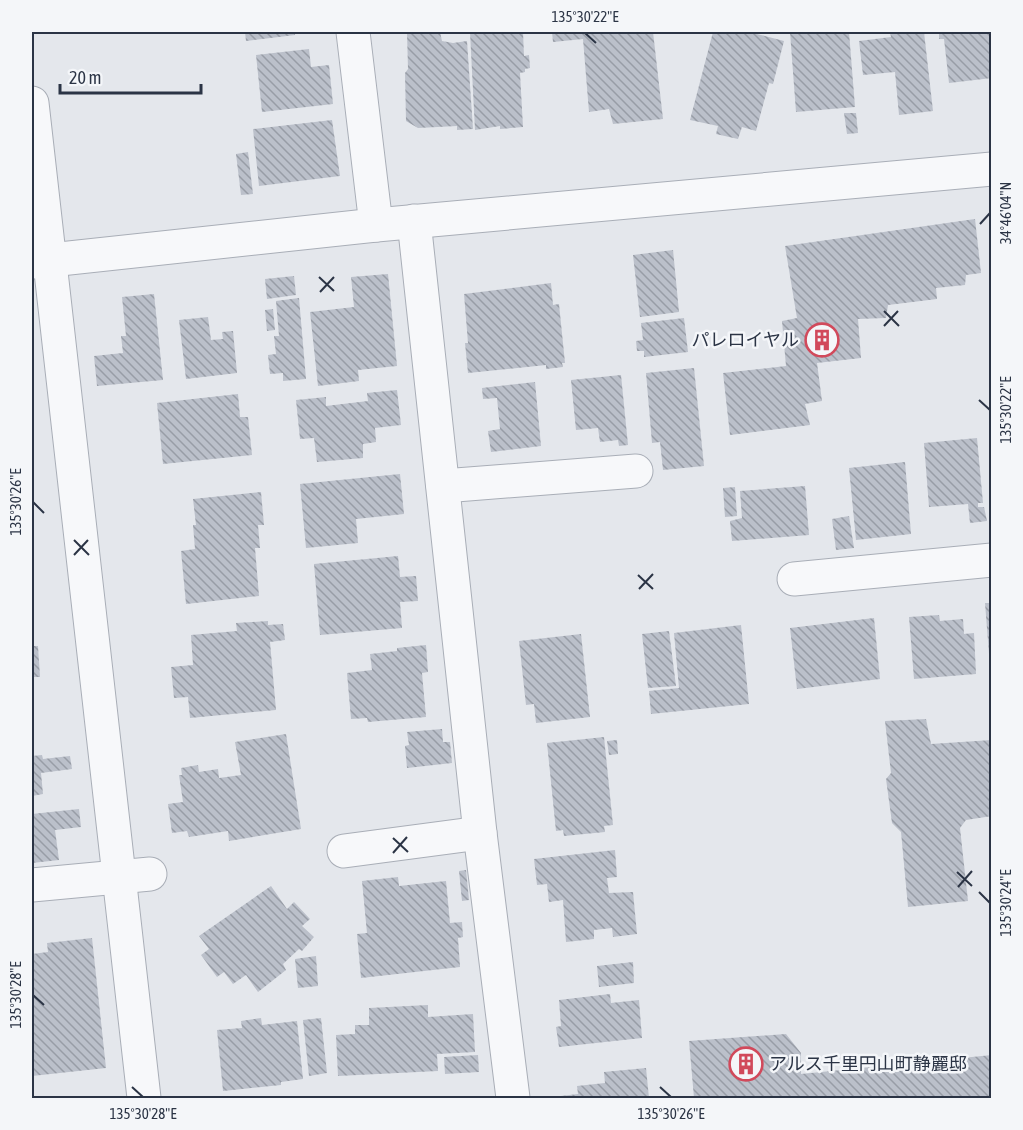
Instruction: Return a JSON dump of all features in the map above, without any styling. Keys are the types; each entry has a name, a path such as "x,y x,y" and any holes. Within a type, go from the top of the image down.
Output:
{"street":[{"path":"353,32 376,225"},
{"path":"32,103 40,261 135,876 144,1098"},
{"path":"40,261 414,221 992,169"},
{"path":"414,221 480,833 513,1098"},
{"path":"443,486 636,471"},
{"path":"794,579 992,560"},
{"path":"344,851 480,833"},
{"path":"32,885 135,876"}],"building":[{"path":"245,32 295,32 295,35 246,41"},
{"path":"407,32 440,32 442,41 453,43 467,41 473,129 457,130 457,126 418,128 406,121"},
{"path":"470,32 523,32 524,56 529,55 530,68 520,73 523,127 500,129 500,126 475,130"},
{"path":"552,32 653,32 663,119 613,124 609,109 589,112 583,39 553,42"},
{"path":"713,32 749,32 784,41 773,84 769,83 756,131 742,127 738,139 716,134 718,126 690,120"},
{"path":"790,32 849,32 855,107 796,112"},
{"path":"890,32 924,32 933,111 899,115 895,72 863,75 859,41 891,37"},
{"path":"939,32 992,32 992,78 949,83 944,39 939,39"},
{"path":"309,49 311,67 329,65 333,104 262,112 256,55"},
{"path":"844,113 856,113 858,133 847,134"},
{"path":"332,120 340,176 259,186 253,129"},
{"path":"248,152 253,194 241,195 236,154"},
{"name":"パレロイヤル","path":"975,219 981,273 966,275 965,285 936,288 937,299 888,305 886,318 858,319 861,358 817,363 822,401 805,404 810,425 730,435 723,373 786,366 782,321 797,318 785,246"},
{"path":"673,250 679,312 640,317 633,255"},
{"path":"388,274 397,366 358,370 359,381 318,386 310,312 354,307 351,277"},
{"path":"294,276 296,295 267,299 265,279"},
{"path":"551,283 553,305 559,304 565,363 562,363 563,367 546,369 546,365 468,373 464,294"},
{"path":"154,294 163,380 97,386 94,356 123,353 121,336 126,336 122,297"},
{"path":"299,298 306,379 283,381 283,373 270,374 268,355 276,354 274,336 279,336 276,301"},
{"path":"273,309 275,330 267,331 265,310"},
{"path":"208,317 211,340 223,339 222,332 233,331 237,373 186,379 179,320"},
{"path":"684,318 688,352 644,357 644,351 637,351 636,341 643,340 641,323"},
{"path":"694,368 704,466 663,470 660,442 652,443 646,373"},
{"path":"621,375 628,445 619,446 618,440 600,442 598,428 576,430 571,380"},
{"path":"535,382 541,446 491,452 488,431 500,429 497,398 483,399 482,388"},
{"path":"397,390 401,425 375,428 376,442 363,444 363,458 317,462 314,438 300,439 296,400 326,397 326,406 368,401 367,393"},
{"path":"238,394 240,417 248,417 252,455 163,464 157,403"},
{"path":"977,438 983,503 978,503 978,507 984,507 987,521 970,523 968,504 929,507 924,443"},
{"path":"905,462 911,534 856,540 849,468"},
{"path":"400,474 404,514 356,519 358,543 306,548 300,484"},
{"path":"805,486 809,535 732,541 730,521 742,518 740,491"},
{"path":"735,487 737,516 725,517 723,488"},
{"path":"261,492 264,525 258,525 260,548 255,548 259,596 186,604 181,551 195,549 193,525 196,525 193,499"},
{"path":"849,516 854,548 836,550 832,519"},
{"path":"398,556 400,577 416,576 418,601 400,602 402,628 320,635 314,564"},
{"path":"985,603 992,603 992,666 990,666"},
{"path":"939,615 940,621 963,619 964,634 974,633 976,674 914,679 909,617"},
{"path":"874,618 880,679 797,689 790,628"},
{"path":"268,621 268,625 283,624 285,640 270,642 276,710 190,718 188,697 174,698 171,667 193,665 191,635 237,631 236,623"},
{"path":"741,625 749,704 651,714 649,691 679,688 674,633"},
{"path":"669,631 676,686 648,688 642,634"},
{"path":"581,634 590,717 536,723 534,704 526,705 519,641"},
{"path":"426,645 428,672 422,673 426,717 368,722 367,718 351,719 347,673 372,670 370,654"},
{"path":"32,646 38,646 40,677 32,677"},
{"path":"926,719 931,744 992,740 992,816 966,820 960,828 968,901 908,907 901,832 892,823 886,779 891,773 885,721"},
{"path":"442,729 443,742 450,742 452,763 407,768 405,746 409,745 407,732"},
{"path":"286,734 301,829 229,841 228,831 189,837 187,831 172,833 168,804 183,802 179,775 182,775 181,768 198,765 199,772 218,769 219,778 241,775 235,742"},
{"path":"604,737 613,825 604,826 605,832 564,836 563,830 556,831 547,743"},
{"path":"617,740 618,754 609,755 607,741"},
{"path":"42,755 43,759 70,756 72,769 41,773 43,794 32,796 32,756"},
{"path":"79,809 81,827 55,830 59,860 32,863 32,814"},
{"path":"615,850 617,877 607,878 609,893 633,892 637,934 613,937 612,928 594,930 594,939 566,942 563,900 549,902 547,884 537,885 534,859"},
{"path":"466,870 469,900 462,901 459,871"},
{"path":"398,877 399,886 446,881 450,923 462,922 463,937 458,938 460,967 361,978 357,934 367,933 362,881"},
{"path":"271,886 287,909 294,902 310,919 302,926 314,937 302,951 299,949 283,964 286,970 258,992 246,975 233,984 224,972 217,977 201,955 209,949 199,936"},
{"path":"92,938 106,1068 32,1076 32,954 48,952 47,943"},
{"path":"316,956 318,986 298,988 295,959"},
{"path":"633,962 634,983 599,987 597,966"},
{"path":"610,994 611,1003 639,1000 642,1038 559,1047 556,1027 561,1026 559,1000"},
{"path":"428,1005 428,1017 473,1014 475,1052 437,1054 438,1071 338,1076 336,1035 355,1034 355,1025 369,1025 369,1008"},
{"path":"261,1018 262,1025 297,1021 303,1079 281,1082 281,1085 223,1091 217,1030 242,1028 241,1021"},
{"path":"321,1018 327,1073 309,1076 303,1020"},
{"name":"アルス千里円山町静麗邸","path":"786,1034 801,1053 801,1074 992,1055 992,1098 694,1098 689,1041"},
{"path":"478,1055 479,1072 445,1074 444,1057"},
{"path":"646,1068 649,1098 552,1098 578,1094 577,1086 605,1083 604,1072"}],"place":[{"name":"パレロイヤル","path":"822,340"},
{"name":"アルス千里円山町静麗邸","path":"746,1064"}]}
